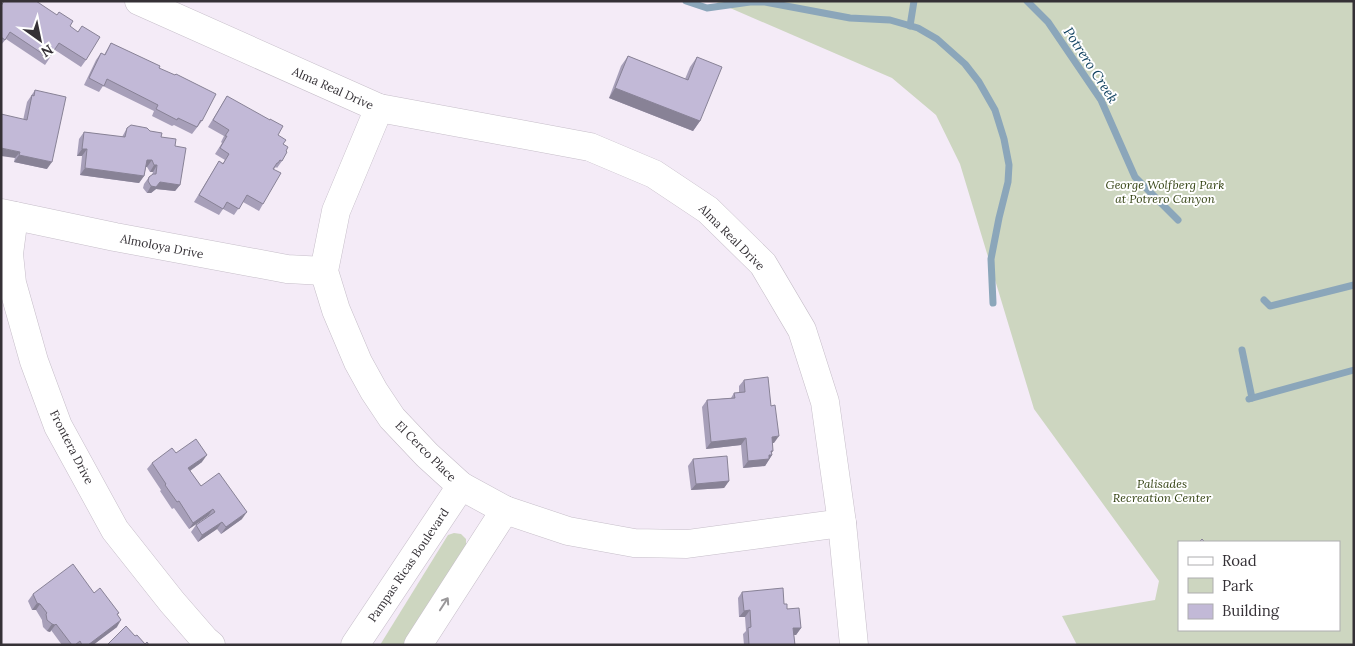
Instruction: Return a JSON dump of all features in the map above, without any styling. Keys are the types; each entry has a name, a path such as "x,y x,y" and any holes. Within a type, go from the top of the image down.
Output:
{"street":[{"name":"Alma Real Drive","path":"139,1 380,108 590,147 654,174 708,210 763,264 802,330 825,402 842,523 854,645"},
{"name":"El Cerco Place","path":"380,108 336,210 324,271 336,310 358,362 374,391 392,418 461,486 505,510 568,532 634,543 686,544 842,523"},
{"name":"Almoloya Drive","path":"8,214 287,269 324,271"},
{"name":"Frontera Drive","path":"8,214 12,283 34,361 58,426 116,530 172,602 205,640 212,645"},
{"name":"Pampas Ricas Boulevard","path":"355,645 461,486"},
{"path":"418,645 505,510"}],"green space":[{"name":"George Wolfberg Park at Potrero Canyon","path":"714,1 1354,2 1354,645 1077,645 1062,616 1155,600 1159,581 1034,409 960,164 936,115 892,78"},
{"path":"454,533 461,534 466,539 466,545 404,645 380,645 448,535"}],"building":[{"path":"4,1 36,1 57,15 59,12 73,21 70,26 78,32 82,26 100,37 86,60 59,43 49,58 10,32 5,40 1,37 1,6"},
{"path":"111,43 160,66 159,68 176,74 216,94 197,127 178,118 177,120 156,109 158,105 107,79 104,86 89,78 101,53 105,55"},
{"path":"628,56 688,80 697,57 722,67 700,121 615,88"},
{"path":"35,90 66,97 52,162 19,155 20,152 1,148 1,114 27,120 32,95 34,96"},
{"path":"227,96 283,126 278,135 286,140 283,144 288,147 287,152 282,161 280,160 273,169 281,173 263,204 247,195 239,209 227,202 223,209 199,195 219,161 223,164 229,154 220,148 229,130 213,120"},
{"path":"131,125 162,133 161,137 176,139 175,146 186,148 180,185 160,182 156,187 151,186 148,181 149,177 156,174 157,165 154,165 152,160 147,160 144,176 85,168 87,149 82,149 84,132 125,137 127,128"},
{"path":"768,377 771,406 775,405 779,436 772,437 773,451 771,451 772,455 769,455 769,459 748,461 746,438 711,442 707,400 735,398 734,393 745,392 744,380"},
{"path":"196,439 207,455 188,468 201,486 219,473 247,512 226,527 222,522 202,535 196,525 215,512 213,509 193,523 179,501 177,502 165,485 152,463 172,448 176,453"},
{"path":"727,456 729,481 696,484 693,459"},
{"path":"73,564 94,593 100,588 119,613 117,614 121,620 88,645 82,645 80,641 72,645 56,624 52,624 47,620 47,613 37,603 33,594"},
{"path":"783,588 784,604 787,604 787,609 799,608 801,628 793,628 795,645 749,645 750,610 744,611 742,592"},
{"path":"126,626 135,636 137,635 145,644 147,642 149,645 107,645"}],"waterway":[{"path":"686,1 707,8 750,2 765,2 850,18 890,20 918,28 937,39 965,64 979,82 995,110 1004,139 1009,165 1008,182 991,259 993,303"},
{"path":"910,26 914,1"},
{"name":"Potrero Creek","path":"1027,1 1048,22 1101,100 1135,177 1178,220"},
{"name":"Potrero Creek","path":"1264,300 1270,306 1354,285"},
{"path":"1242,350 1252,398"},
{"path":"1249,399 1354,370"}],"park label":[{"name":"Palisades Recreation Center","path":"1162,490"}]}
